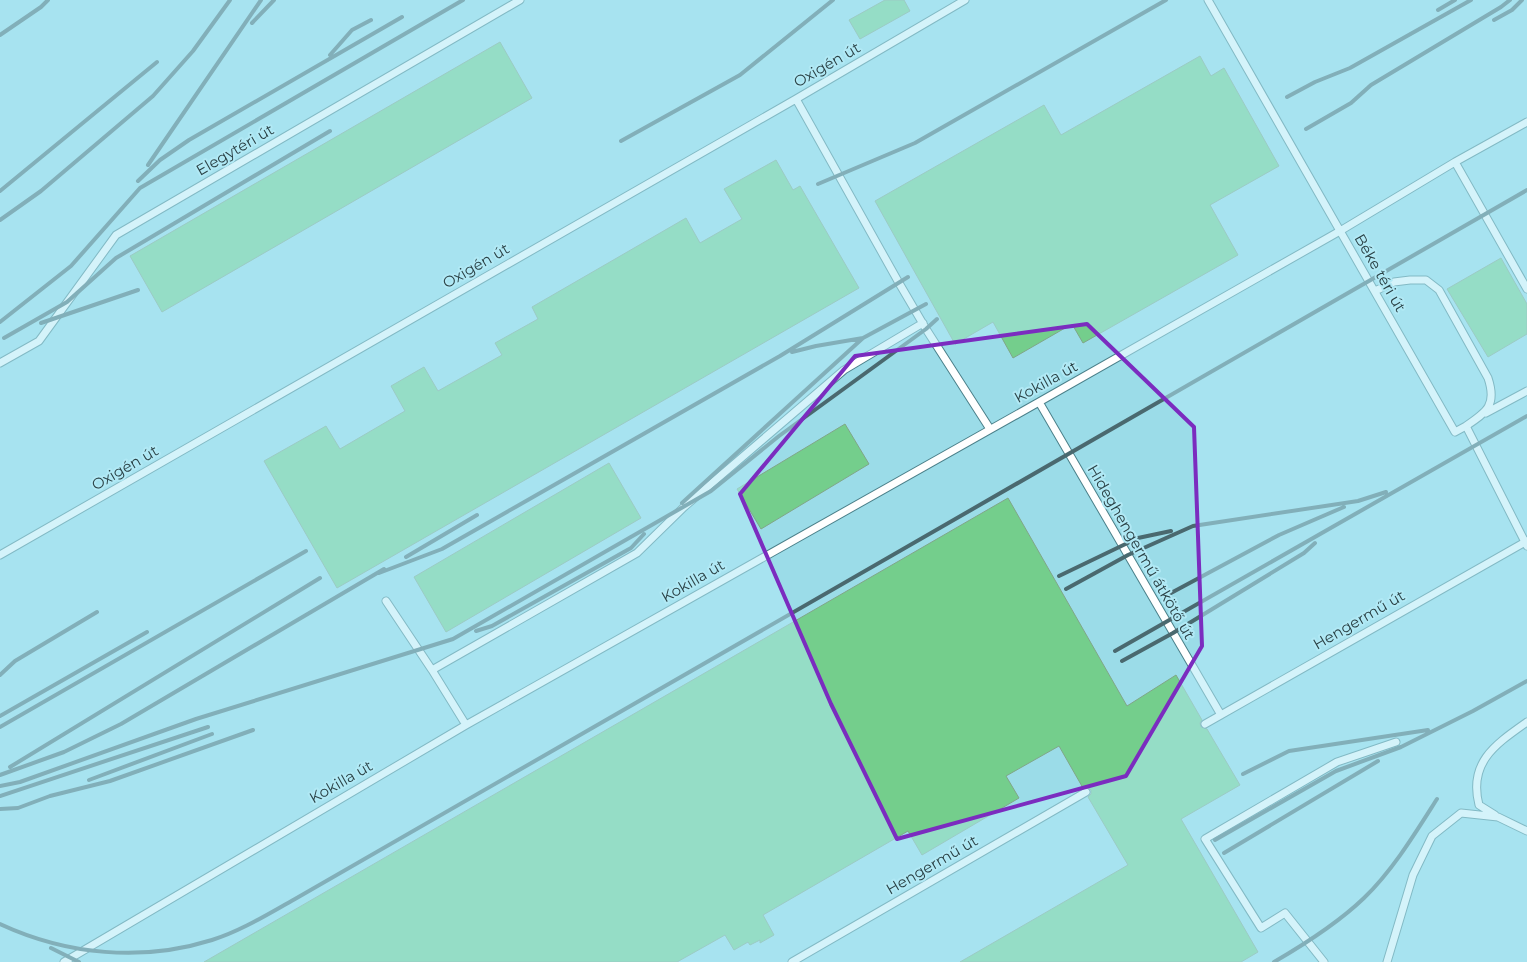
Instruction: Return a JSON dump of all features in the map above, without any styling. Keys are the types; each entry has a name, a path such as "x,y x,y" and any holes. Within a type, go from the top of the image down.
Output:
{"lane":[{"name":"Elegytéri út","path":"0,363 39,341 116,235 520,0"},
{"name":"Oxigén út","path":"0,555 796,99 964,0"},
{"name":"Béke téri út","path":"1208,0 1455,432 1466,426"},
{"path":"796,99 922,323 990,428"},
{"name":"Kokilla út","path":"64,962 466,725 1340,231 1454,162 1527,122"},
{"path":"1454,162 1527,289"},
{"path":"1375,291 1394,282 1410,280 1426,280 1439,290 1490,384 1492,390 1491,402 1484,414"},
{"path":"432,670 637,553 684,507 844,370 922,323"},
{"path":"1526,543 1466,426 1527,391"},
{"name":"Hideghengermű átkötő út","path":"1039,402 1221,715"},
{"name":"Hengermű út","path":"1205,724 1526,543"},
{"path":"386,601 466,725"},
{"path":"1527,722 1503,739 1486,755 1476,776 1475,791 1479,805 1498,817 1527,831"},
{"path":"1324,962 1285,913 1261,928 1205,839 1337,762 1396,742"},
{"name":"Hengermű út","path":"792,962 1086,792"},
{"path":"1388,962 1413,876 1432,836 1461,813 1498,817"}],"highlighted area":[{"path":"1087,324 1194,427 1202,646 1126,776 897,839 831,704 740,494 855,356"}],"shaded area":[{"path":"0,0 1527,0 1527,962 0,962"}],"building":[{"path":"885,0 904,0 910,11 860,39 849,20"},
{"path":"500,42 532,98 162,312 130,256"},
{"path":"1200,56 1211,76 1224,68 1279,166 1210,205 1238,255 1083,343 1072,324 1013,358 993,322 955,344 875,201 1044,105 1061,135"},
{"path":"776,160 793,190 800,186 859,288 337,588 264,461 326,426 340,449 405,411 391,386 424,367 438,391 502,355 495,343 538,319 532,307 686,218 700,243 742,219 724,189"},
{"path":"1501,258 1527,304 1527,334 1488,357 1447,289"},
{"path":"845,424 869,464 761,529 737,489"},
{"path":"609,463 641,518 446,632 414,577"},
{"path":"1008,498 1127,706 1176,675 1202,720 1200,723 1201,727 1207,729 1240,785 1181,819 1258,952 1241,962 960,962 1128,865 1088,797 1091,794 1091,790 1088,787 1083,788 1059,746 1006,776 1019,798 922,855 908,831 763,915 774,935 760,943 760,940 750,945 748,942 734,950 725,935 677,962 204,962"}],"railway":[{"path":"0,35 41,7 48,0"},
{"path":"0,220 41,191 153,96 193,51 230,0"},
{"path":"148,165 261,0"},
{"path":"252,23 274,0"},
{"path":"0,322 71,266 140,188 463,0"},
{"path":"621,141 740,75 833,0"},
{"path":"818,184 915,143 1166,0"},
{"path":"1438,10 1455,0"},
{"path":"1287,97 1315,82 1350,68 1471,0"},
{"path":"1306,129 1351,103 1371,85 1510,0"},
{"path":"1494,20 1512,10 1522,0"},
{"path":"138,181 160,160 189,140 402,17"},
{"path":"330,55 352,30 371,20"},
{"path":"0,191 157,62"},
{"path":"4,338 67,302 116,258 330,131"},
{"path":"0,924 52,943 105,952 132,953 186,947 212,940 244,927 1527,190"},
{"path":"379,573 442,549 780,356 908,277"},
{"path":"41,323 138,290"},
{"path":"792,352 863,338 926,304"},
{"path":"0,786 20,782 196,719 453,639 711,491 779,436 937,319"},
{"path":"682,503 863,338"},
{"path":"1115,651 1527,416"},
{"path":"1066,589 1128,555 1193,526 1358,501 1386,492"},
{"path":"1171,593 1279,535 1344,507"},
{"path":"406,557 477,515"},
{"path":"1059,576 1138,538 1171,531"},
{"path":"476,631 492,626 631,548 644,534"},
{"path":"1122,661 1173,633 1304,553 1315,543"},
{"path":"0,727 306,551"},
{"path":"0,775 64,752 121,724 384,569"},
{"path":"10,767 320,578"},
{"path":"0,675 15,661 97,612"},
{"path":"0,716 147,632"},
{"path":"1215,840 1336,771 1401,747 1473,711 1527,681"},
{"path":"0,796 208,727"},
{"path":"0,809 18,808 50,796 110,781 253,730"},
{"path":"1243,774 1289,751 1428,730"},
{"path":"89,780 212,734"},
{"path":"1224,853 1378,761"},
{"path":"1274,962 1321,933 1364,898 1394,863 1437,799"},
{"path":"51,948 79,962"}]}
